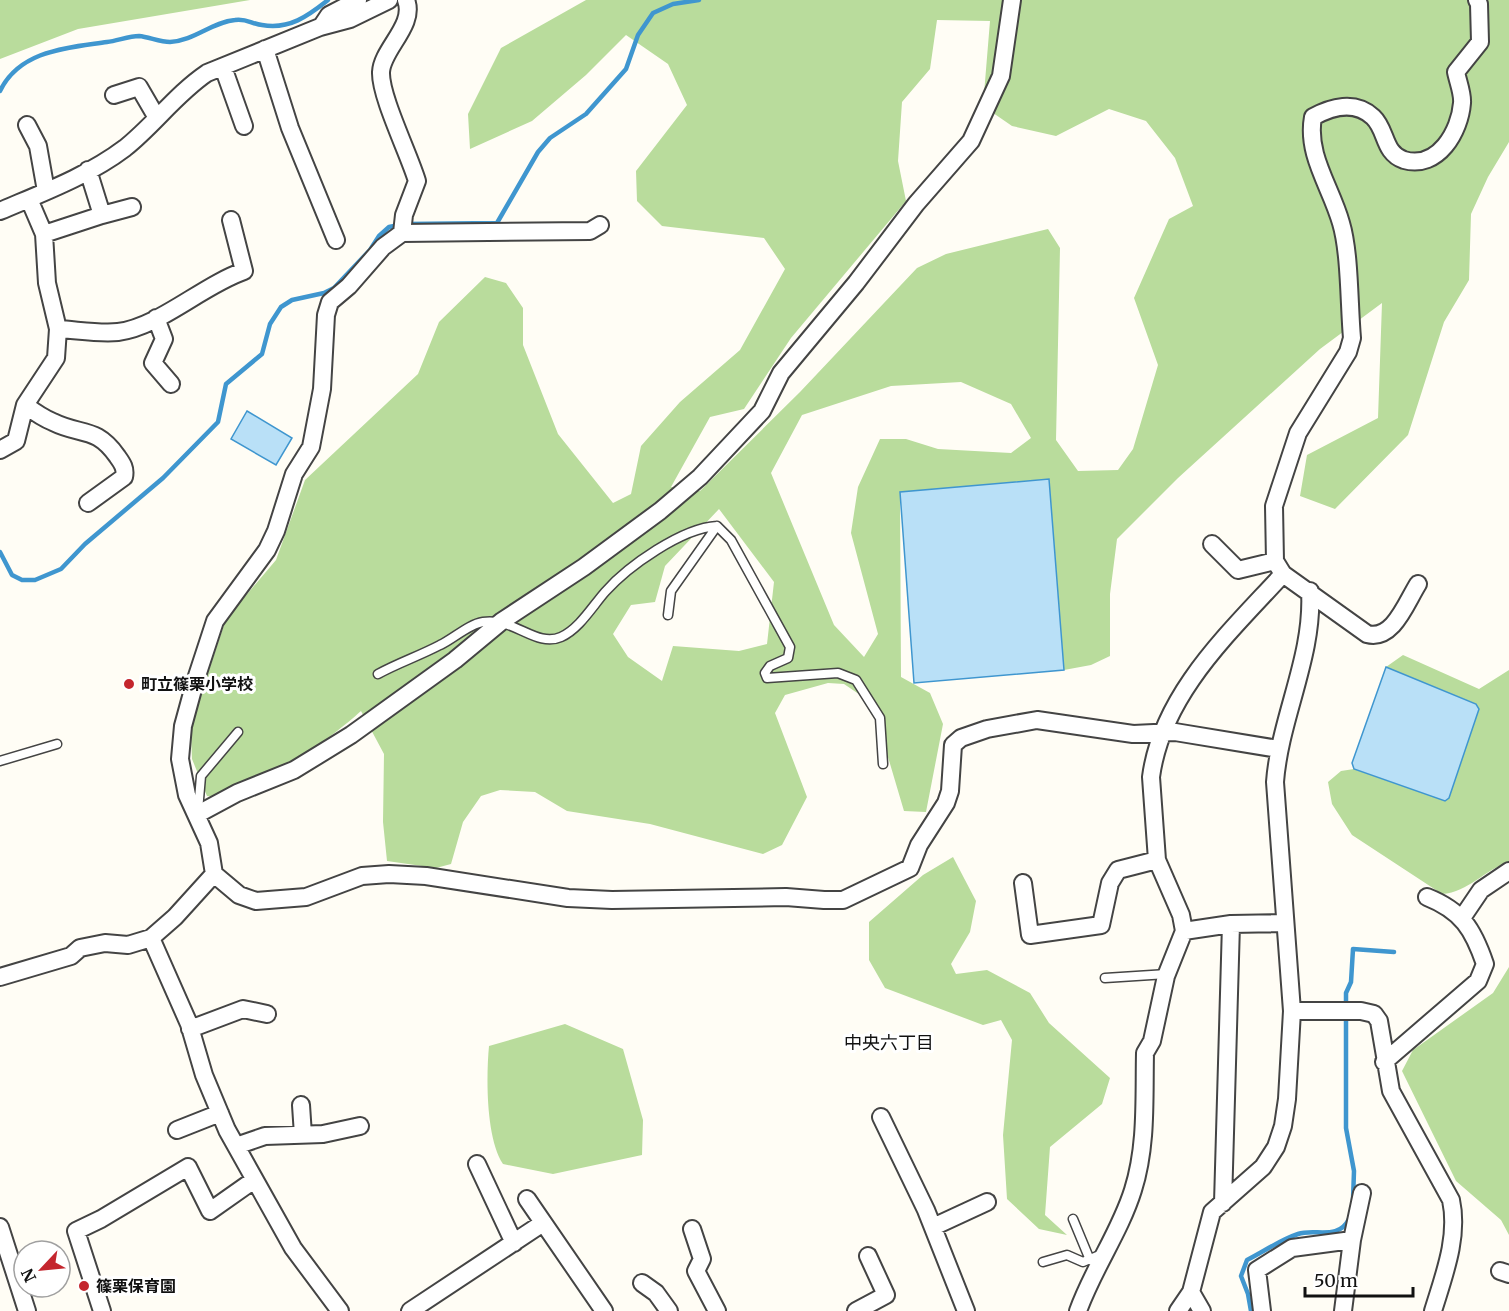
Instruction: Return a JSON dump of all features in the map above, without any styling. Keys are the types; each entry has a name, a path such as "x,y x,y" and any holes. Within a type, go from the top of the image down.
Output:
{"street":[{"path":"320,27 329,15 358,0"},
{"path":"0,211 88,170 124,149 191,84 265,49 320,27 350,19 388,0"},
{"path":"402,233 404,215 417,181 389,107 381,75 382,65 405,21 408,5 406,0"},
{"path":"198,814 237,794 294,770 341,741 455,660 502,621 584,567 660,511 700,477 762,411 781,373 856,283 916,204 970,141 1001,75 1012,0"},
{"path":"1078,1311 1098,1256 1133,1191 1142,1156 1145,1053 1152,1041 1168,974 1184,932 1181,915 1157,860 1151,777 1162,730 1171,710 1217,646 1279,567 1274,506 1299,433 1348,352 1352,338 1342,224 1312,149 1310,132 1313,117 1330,108 1351,106 1373,117 1392,154 1406,160 1424,160 1443,150 1458,126 1462,101 1456,72 1480,42 1477,0"},
{"path":"265,49 290,128 336,240"},
{"path":"223,67 244,126"},
{"path":"114,94 139,87 157,118"},
{"path":"27,125 38,146 46,191"},
{"path":"88,170 102,215"},
{"path":"0,450 16,441 25,405 56,358 58,329 47,283 44,234 29,199"},
{"path":"44,234 132,207"},
{"path":"58,329 118,332 156,318 223,278 251,269 231,220"},
{"path":"600,225 590,231 402,233 383,247 349,286 330,302 326,315 322,389 311,447 294,474 276,531 267,550 215,621 183,726 180,759 187,795 210,843 214,873 239,895 256,901 306,897 362,876 389,874 426,876 568,898 612,900 786,897 843,900 910,868 919,845 946,803 953,776 953,745 961,738 987,729 1037,720 1133,734 1162,730 1278,749"},
{"path":"156,318 164,339 153,363 171,384"},
{"path":"25,405 54,423 99,436 106,441 119,459 125,470 124,477 88,503"},
{"path":"1212,544 1238,570 1279,567 1367,634 1376,636 1388,632 1418,584"},
{"path":"1178,1311 1191,1292 1212,1212 1263,1167 1276,1147 1283,1126 1287,1100 1292,1011 1275,782 1278,749 1309,637 1310,591"},
{"path":"1023,883 1030,935 1101,925 1110,883 1118,870 1157,860"},
{"path":"1462,918 1481,890 1509,871"},
{"path":"0,977 71,956 80,948 105,943 128,945 151,938 175,917 214,873"},
{"path":"1384,1062 1478,981 1485,964 1479,946 1462,918 1449,905 1427,897"},
{"path":"1184,932 1231,924 1285,923"},
{"path":"1223,1203 1231,924"},
{"path":"151,938 190,1029 204,1075 236,1146 293,1248 340,1311"},
{"path":"190,1029 243,1009 267,1014"},
{"path":"1292,1011 1361,1011 1374,1014 1379,1021 1384,1062 1391,1091 1451,1200 1454,1212 1453,1237 1433,1311"},
{"path":"302,1105 303,1135"},
{"path":"177,1130 220,1113"},
{"path":"881,1117 933,1227 966,1311"},
{"path":"236,1146 265,1136 323,1134 360,1126"},
{"path":"477,1164 514,1243"},
{"path":"102,1311 76,1231 188,1167 210,1211 254,1180"},
{"path":"1343,1311 1352,1240 1362,1193"},
{"path":"527,1199 604,1311"},
{"path":"933,1227 987,1202"},
{"path":"410,1311 543,1223"},
{"path":"0,1227 27,1311"},
{"path":"692,1229 702,1260 696,1271 717,1311"},
{"path":"1262,1311 1257,1270 1292,1248 1352,1240"},
{"path":"856,1311 886,1295 868,1256"},
{"path":"642,1283 657,1293 669,1311"},
{"path":"1191,1292 1202,1311"}],"lane":[{"path":"668,615 671,591 717,526"},
{"path":"378,674 438,646 481,622 502,621 547,640 561,637 575,628 627,571 687,533 703,527 717,526 731,540 790,647 788,658 770,666 765,673 767,678 838,674 855,680 880,718 883,764"},
{"path":"198,814 201,776 238,732"},
{"path":"0,761 57,744"},
{"path":"1105,978 1168,974"},
{"path":"1043,1262 1067,1256 1083,1262 1098,1256 1073,1220"}],"green space":[{"path":"0,0 250,0 78,29 0,59"},
{"path":"586,0 1509,0 1509,142 1488,177 1471,214 1469,280 1444,322 1408,435 1335,509 1300,496 1307,455 1378,418 1382,303 1320,349 1178,478 1117,539 1110,594 1110,656 1091,665 1064,670 1049,479 900,492 901,677 930,693 943,724 926,812 904,811 872,703 844,684 828,683 785,695 775,713 807,797 782,845 763,854 650,824 567,811 535,792 500,790 481,796 463,822 451,864 436,868 387,861 383,822 384,754 361,711 287,766 264,780 223,796 207,796 192,759 191,735 194,715 226,619 276,560 305,480 418,374 439,322 485,277 506,283 523,308 523,345 558,434 613,503 631,494 641,446 680,402 740,350 785,269 764,238 662,226 637,201 636,171 687,105 668,64 626,35 586,75 532,121 470,149 468,114 501,48","holes":["937,20 990,21 983,106 1012,126 1056,136 1109,109 1146,121 1175,158 1193,206 1169,219 1134,298 1158,365 1133,449 1118,470 1078,471 1056,440 1060,248 1048,229 946,254 917,268 800,392 700,491 671,487 710,417 744,409 791,338 906,201 898,161 902,102 930,69","961,382 1011,404 1031,438 1011,453 938,449 906,439 880,439 858,487 851,533 878,634 864,657 834,625 771,473 802,415 891,386","719,509 774,582 767,644 739,651 673,646 662,681 628,657 613,634 631,605 655,602 665,566"]},
{"path":"1403,655 1479,689 1509,670 1509,862 1460,889 1442,894 1352,835 1332,804 1328,782 1341,771 1354,769 1444,800 1449,798 1476,704 1386,667"},
{"path":"953,857 976,901 970,932 951,964 956,974 987,970 1030,993 1049,1023 1110,1078 1102,1104 1050,1147 1045,1215 1067,1235 1039,1229 1007,1199 1003,1135 1012,1040 1001,1020 983,1025 885,988 869,960 869,922 923,875"},
{"path":"1509,967 1509,1235 1501,1220 1456,1181 1402,1071 1413,1050 1493,993"},
{"path":"565,1024 623,1049 643,1120 642,1155 553,1174 503,1164 497,1153 490,1124 489,1046"}],"water":[{"path":"247,411 292,438 276,465 231,439"},
{"path":"1049,479 1064,670 914,683 900,492"},
{"path":"1386,667 1476,704 1479,709 1449,798 1445,801 1354,769 1352,763"}],"waterway":[{"path":"0,91 9,77 20,67 46,53 135,36 166,42 179,41 219,24 235,20 272,26 289,24 328,0"},
{"path":"407,224 497,223 538,152 550,138 586,114 626,69 638,35 653,13 673,4 699,0"},
{"path":"0,552 12,575 22,580 35,580 61,569 85,544 163,478 218,422 226,384 262,354 270,324 281,307 292,300 324,293 334,288 370,250 379,236 389,227 399,225"},
{"path":"1353,1200 1354,1171 1346,1128 1346,993 1351,982 1353,949 1394,952"},
{"path":"1251,1311 1241,1276 1247,1260 1298,1234 1339,1230 1349,1219"}],"place":[{"name":"町立篠栗小学校","path":"129,684"},
{"name":"篠栗保育園","path":"84,1286"}],"district":[{"name":"中央六丁目","path":"889,1042"}]}
